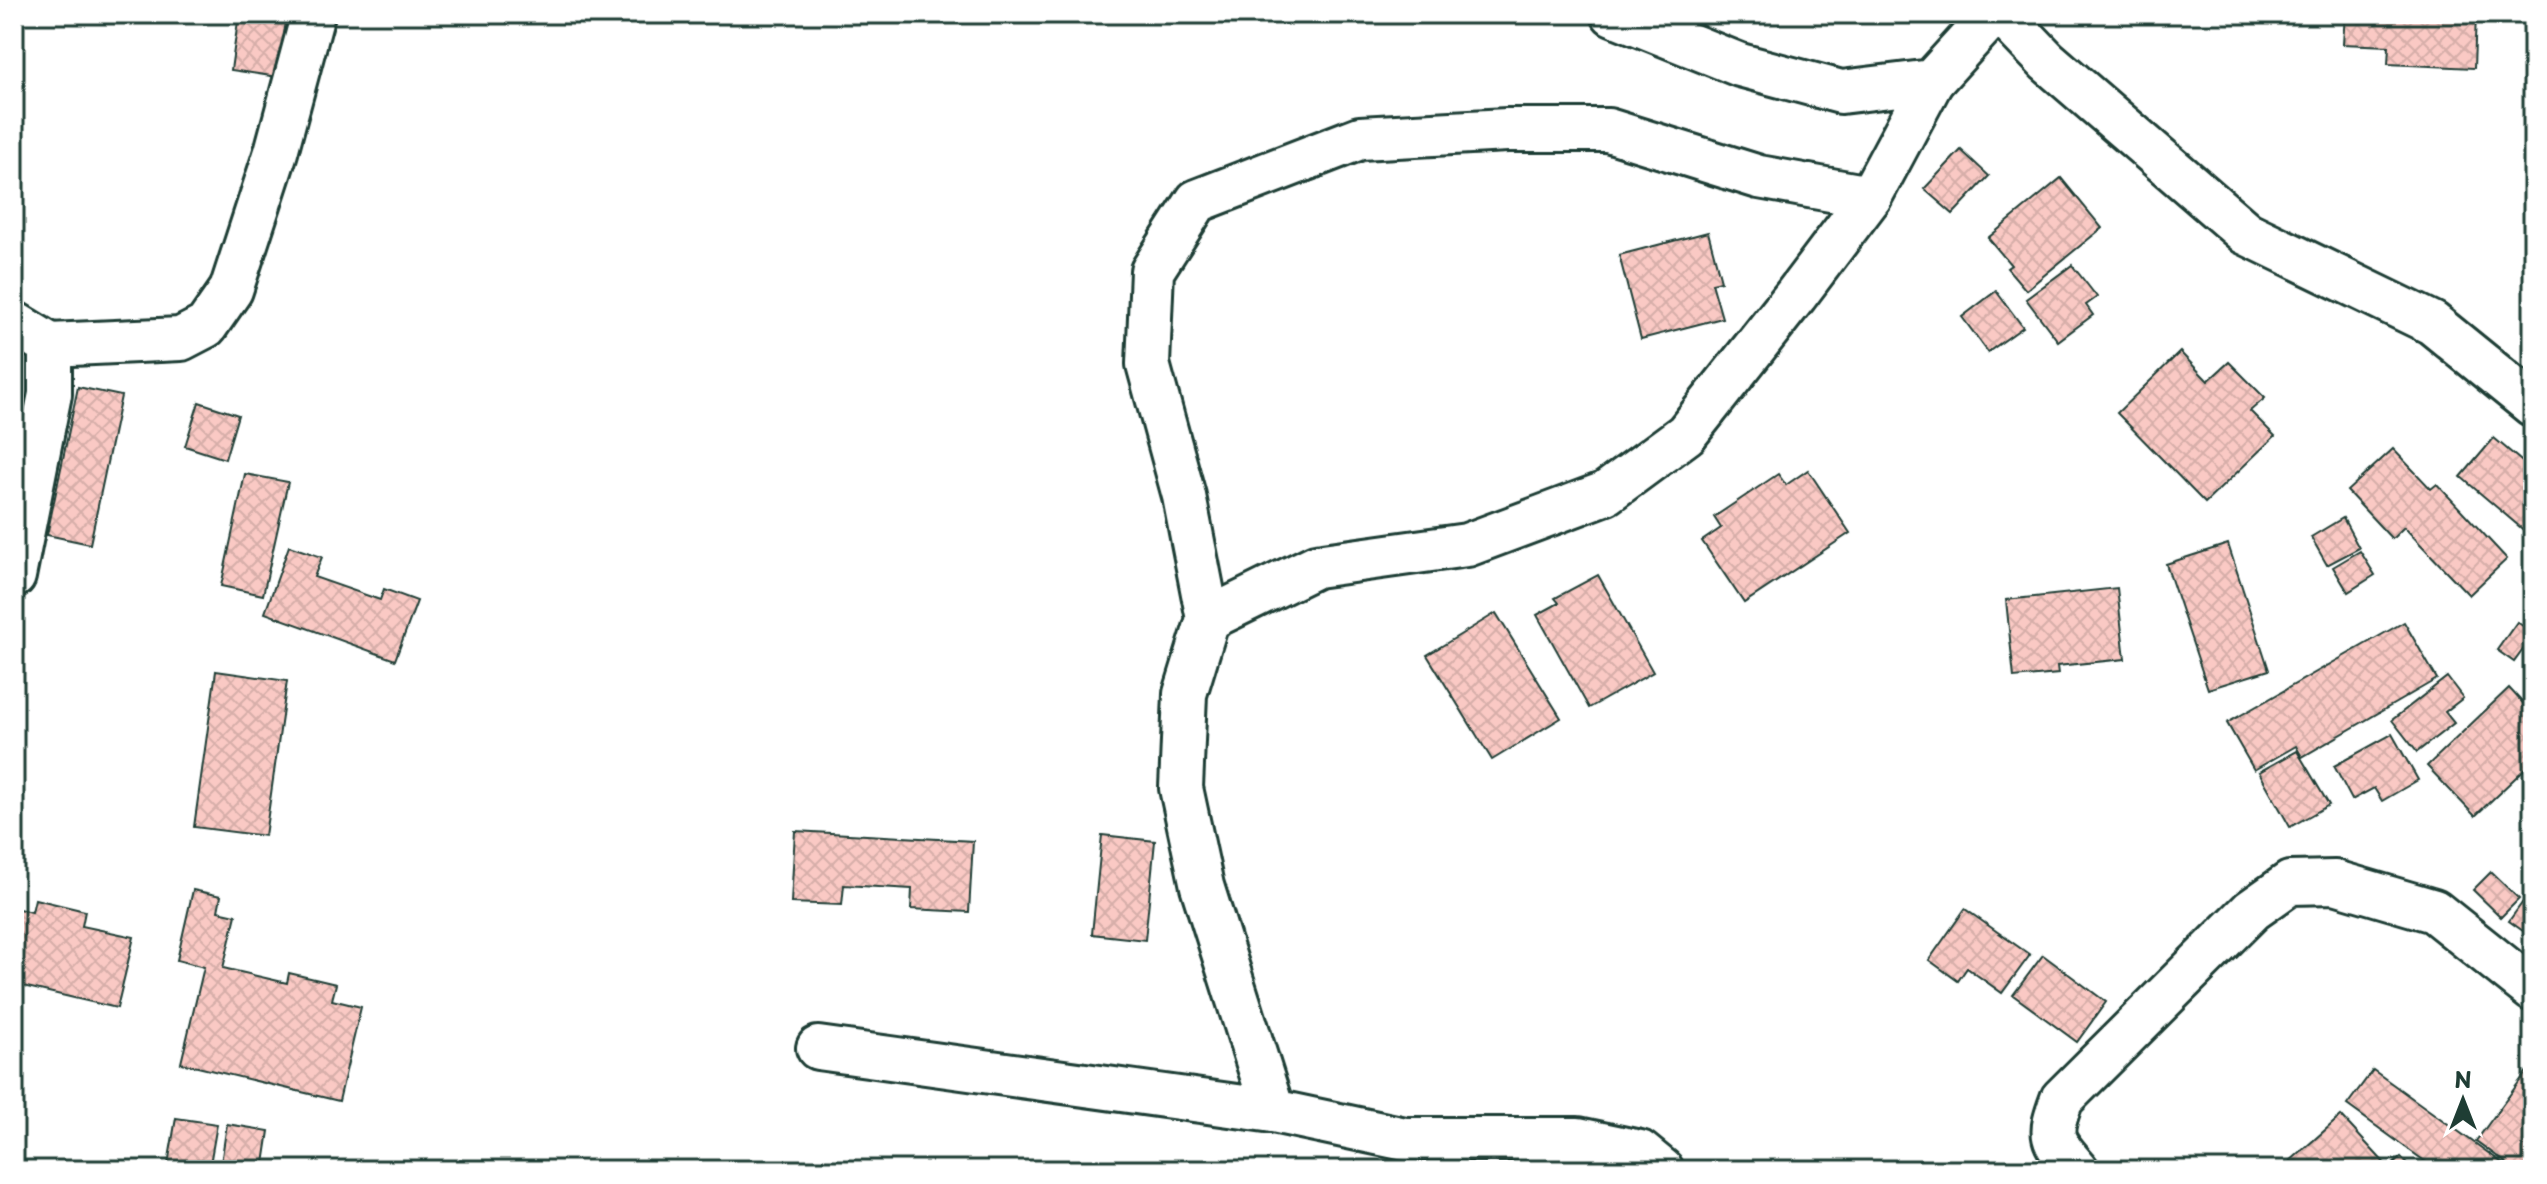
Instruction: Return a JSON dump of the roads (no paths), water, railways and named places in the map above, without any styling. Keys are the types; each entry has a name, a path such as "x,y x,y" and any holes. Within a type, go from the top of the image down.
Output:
{"street":[{"path":"14,323 50,345 181,339 206,326 231,290 276,152 313,14"},
{"path":"1613,14 1740,65 1841,92 1932,81"},
{"path":"1208,619 1316,566 1467,545 1606,493 1686,434 1870,197 1932,81 1993,14"},
{"path":"2002,14 2047,61 2246,233 2432,323 2533,405"},
{"path":"1273,1111 1202,886 1181,788 1185,694 1208,619 1184,496 1148,364 1152,271 1197,201 1360,138 1507,130 1608,130 1759,177 1870,197"},
{"path":"14,576 50,394 50,345"},
{"path":"2077,1170 2057,1148 2051,1129 2062,1099 2252,910 2290,883 2335,882 2434,911 2533,990"},
{"path":"818,1048 1273,1111 1405,1139 1578,1139 1640,1152 1662,1170"}]}
